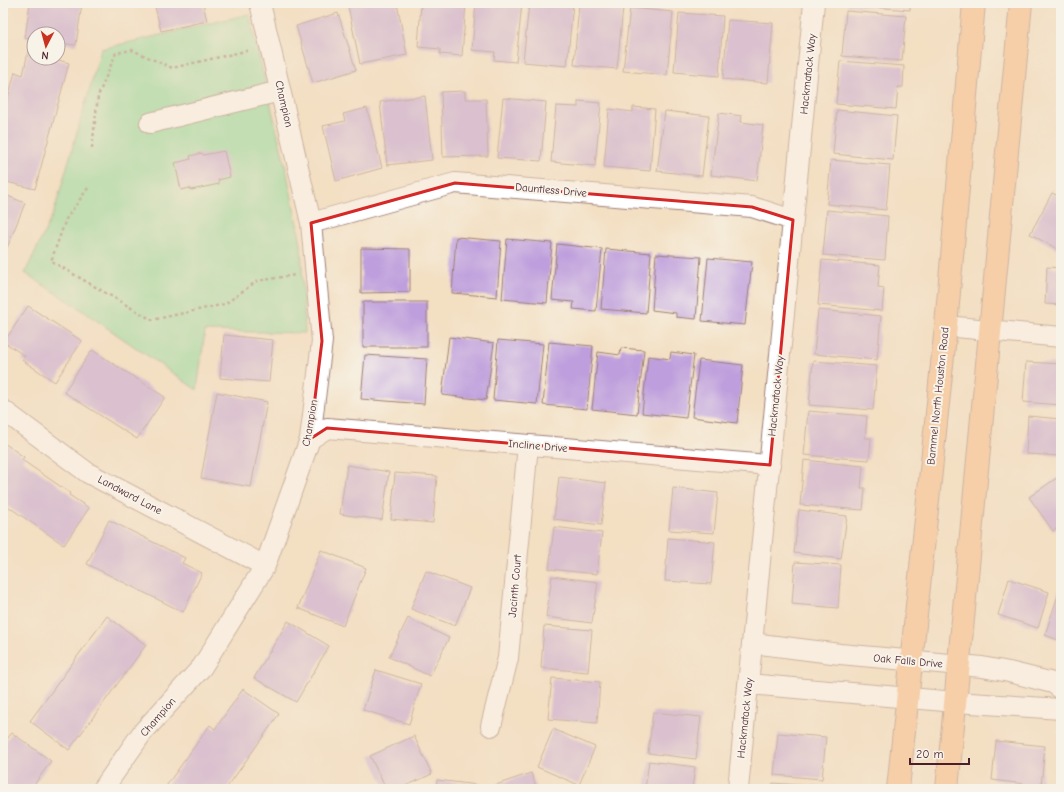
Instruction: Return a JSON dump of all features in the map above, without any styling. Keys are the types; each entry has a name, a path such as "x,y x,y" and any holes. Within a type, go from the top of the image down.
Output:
{"main road":[{"name":"Bammel North Houston Road","path":"898,789 906,697 946,326 974,3"},
{"path":"947,789 991,330 1020,3"}],"street":[{"name":"Champion","path":"106,788 142,733 202,667 265,566 310,439 322,341 311,223 260,3"},
{"name":"Hackmatack Way","path":"738,789 814,3"},
{"path":"150,123 280,90"},
{"name":"Dauntless Drive","path":"311,223 455,183 752,207 793,220"},
{"path":"946,326 1061,338"},
{"name":"Landward Lane","path":"3,410 88,473 265,566"},
{"name":"Incline Drive","path":"310,439 327,428 770,465"},
{"name":"Jacinth Court","path":"491,726 508,658 528,445"},
{"name":"Oak Falls Drive","path":"752,643 840,654 982,667 1054,683 1061,689"},
{"path":"748,684 956,702 1061,709"}],"path":[{"path":"92,148 98,96 116,53 132,50 172,68 250,50"},
{"path":"88,188 66,219 51,261 152,320 225,304 257,281 295,275"}],"highlighted area":[{"path":"455,183 752,207 793,220 770,465 327,428 310,439 322,341 311,223"}],"green space":[{"path":"249,14 287,173 301,244 305,333 205,331 197,390 25,273 54,212 101,49"}],"building":[{"path":"30,3 82,3 76,45 66,44 66,26 27,26"},
{"path":"154,3 203,3 207,21 161,31"},
{"path":"365,3 397,3 407,55 360,64 348,6"},
{"path":"421,3 466,3 462,56 440,54 440,49 418,47"},
{"path":"476,3 522,3 516,62 494,60 495,52 472,50"},
{"path":"529,3 573,3 567,66 523,62"},
{"path":"847,3 910,3 910,10 847,5"},
{"path":"579,4 623,8 617,69 574,65"},
{"path":"630,8 673,12 667,75 623,71"},
{"path":"846,11 906,16 902,61 842,56"},
{"path":"338,13 356,70 313,83 296,26"},
{"path":"679,13 723,16 719,76 674,72"},
{"path":"728,20 773,23 768,83 723,79"},
{"path":"26,61 26,66 66,66 66,62 69,63 35,189 3,181 3,116 15,72 23,75"},
{"path":"840,61 904,66 903,87 898,87 896,109 836,104"},
{"path":"465,91 465,99 486,99 488,156 443,157 441,92"},
{"path":"425,96 432,160 387,165 380,102"},
{"path":"503,98 546,102 541,161 497,158"},
{"path":"578,101 601,103 595,166 551,162 556,106 578,107"},
{"path":"633,107 655,109 650,171 604,167 609,109 633,112"},
{"path":"367,108 382,168 336,181 323,126 345,121 343,114"},
{"path":"837,110 897,116 893,160 833,154"},
{"path":"665,111 709,116 702,176 657,171"},
{"path":"719,113 742,116 741,122 763,125 757,181 711,175"},
{"path":"224,151 230,177 218,180 219,184 191,190 190,188 181,190 175,163 191,159 190,156 202,153 203,155"},
{"path":"831,160 890,165 886,210 827,204"},
{"path":"1052,193 1061,197 1061,251 1030,234"},
{"path":"3,194 25,203 3,258"},
{"path":"827,210 888,216 885,260 823,255"},
{"path":"456,237 501,241 497,297 452,293"},
{"path":"507,239 552,243 547,303 502,299"},
{"path":"557,244 602,249 596,311 573,309 574,302 552,300"},
{"path":"361,248 410,249 410,292 361,293"},
{"path":"606,249 651,253 646,313 601,309"},
{"path":"656,254 701,257 696,319 676,317 676,313 652,310"},
{"path":"708,258 752,262 745,325 702,321"},
{"path":"822,260 880,265 878,287 884,288 882,311 818,305"},
{"path":"1047,267 1061,268 1061,305 1045,304"},
{"path":"363,302 427,302 427,347 363,347"},
{"path":"28,306 82,341 55,382 22,360 25,356 4,342"},
{"path":"818,310 881,316 877,360 814,354"},
{"path":"224,335 273,340 269,382 220,378"},
{"path":"449,337 494,343 486,400 442,395"},
{"path":"498,340 543,344 537,404 493,400"},
{"path":"549,342 593,346 587,409 543,405"},
{"path":"621,348 644,350 637,414 592,409 598,352 620,355"},
{"path":"92,350 165,397 137,439 64,392"},
{"path":"671,352 694,355 686,418 642,413 648,356 670,359"},
{"path":"365,355 427,359 424,404 361,399"},
{"path":"699,360 743,365 737,423 692,417"},
{"path":"813,361 877,366 873,410 809,405"},
{"path":"1026,362 1061,364 1061,405 1023,402"},
{"path":"217,392 267,402 251,487 201,478"},
{"path":"808,411 867,416 865,438 871,438 869,460 804,455"},
{"path":"1028,416 1061,419 1061,456 1026,454"},
{"path":"4,443 24,457 22,460 89,508 64,545 3,503"},
{"path":"804,460 863,466 861,488 865,488 863,510 800,505"},
{"path":"347,465 389,472 382,520 340,514"},
{"path":"395,473 437,476 433,523 391,519"},
{"path":"1061,475 1061,526 1053,531 1029,497"},
{"path":"559,477 606,483 601,525 554,519"},
{"path":"673,488 718,493 714,533 669,530"},
{"path":"799,510 847,516 841,559 794,553"},
{"path":"109,520 185,558 182,563 202,573 183,612 87,564"},
{"path":"554,527 602,533 597,574 549,569"},
{"path":"668,538 715,542 711,584 665,581"},
{"path":"321,550 366,568 343,626 298,608"},
{"path":"795,562 841,565 838,608 792,604"},
{"path":"426,571 470,588 455,626 411,609"},
{"path":"552,576 598,582 592,623 546,617"},
{"path":"1009,579 1049,592 1038,628 998,615"},
{"path":"1061,586 1061,641 1045,635"},
{"path":"107,616 146,645 69,750 30,721"},
{"path":"408,618 449,638 430,676 389,657"},
{"path":"288,621 329,646 296,702 254,678"},
{"path":"544,626 592,630 588,672 541,668"},
{"path":"376,670 421,684 409,724 363,710"},
{"path":"552,678 600,682 597,723 548,719"},
{"path":"243,689 279,714 226,789 164,789 210,725 215,729"},
{"path":"653,712 701,717 696,759 648,753"},
{"path":"553,729 595,747 579,785 537,767"},
{"path":"12,733 51,761 31,789 3,789 3,744"},
{"path":"778,733 826,737 822,779 774,775"},
{"path":"414,736 432,774 399,789 386,789 370,756"},
{"path":"996,741 1045,746 1041,786 992,780"},
{"path":"649,761 695,767 692,789 645,789"},
{"path":"531,773 537,789 491,789 490,787"},
{"path":"437,780 478,785 478,789 436,789"},
{"path":"773,783 821,787 820,789 772,789"}]}
